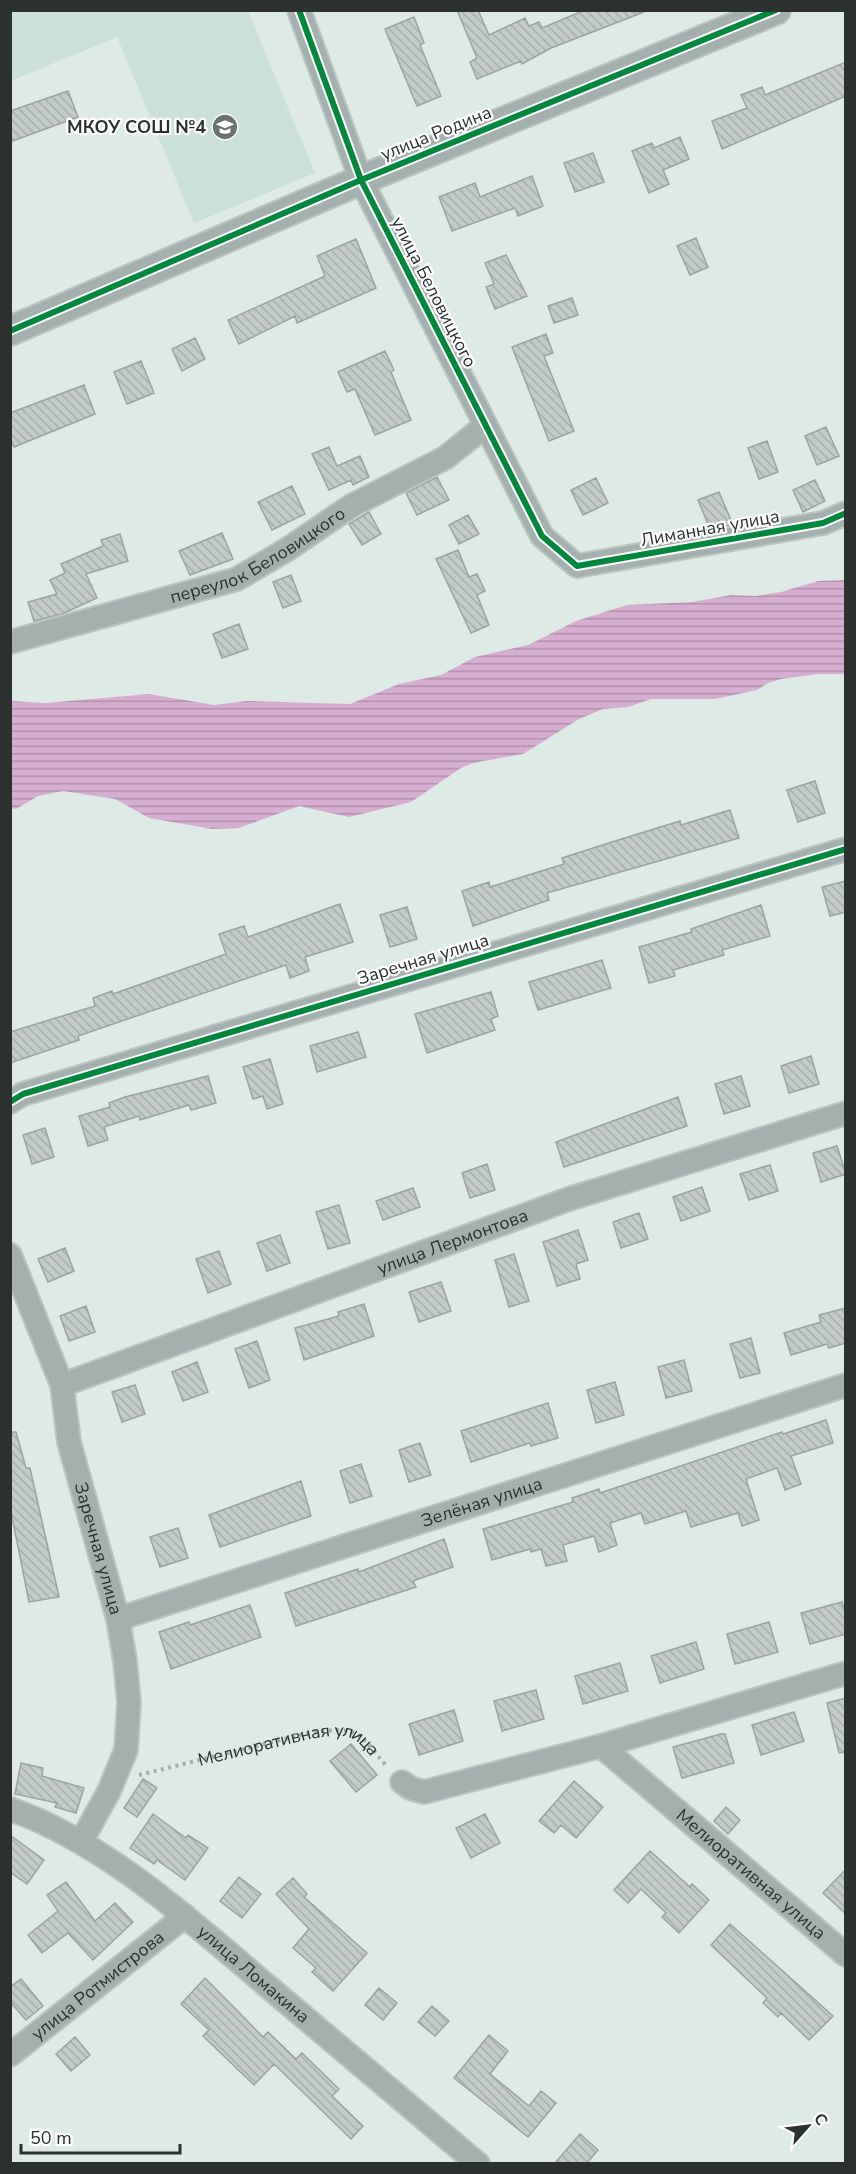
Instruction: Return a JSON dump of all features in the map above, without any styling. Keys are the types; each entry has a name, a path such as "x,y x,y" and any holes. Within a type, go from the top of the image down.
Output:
{"street":[{"name":"улица Беловицкого","path":"299,10 361,180 484,426 542,536 577,566"},
{"name":"улица Родина","path":"10,331 361,180 776,10"},
{"name":"переулок Беловицкого","path":"10,642 237,579 288,549 351,506 445,458 484,426"},
{"name":"Лиманная улица","path":"577,566 823,524 846,513"},
{"name":"Заречная улица","path":"10,1101 23,1094 846,849"},
{"name":"улица Лермонтова","path":"62,1385 568,1198 846,1113"},
{"name":"Заречная улица","path":"10,1255 62,1385 69,1442 118,1619 129,1702 126,1750 109,1791 81,1842"},
{"name":"Зелёная улица","path":"118,1619 846,1385"},
{"name":"Мелиоративная улица","path":"402,1782 410,1788 423,1792 601,1746 846,1673"},
{"name":"Мелиоративная улица","path":"601,1746 846,1955"},
{"name":"улица Ломакина","path":"10,1809 42,1821 81,1842 185,1916 478,2163"},
{"name":"улица Ротмистрова","path":"10,2055 185,1916"}],"shaded area":[{"name":"МКОУ СОШ №4","path":"11,10 248,11 315,173 194,223 117,37 11,81"},
{"path":"845,580 845,674 818,674 781,679 757,690 715,699 651,699 628,707 603,709 579,719 523,754 473,763 461,768 411,802 349,817 299,806 239,828 212,829 149,818 115,799 63,791 38,796 16,809 11,808 11,701 46,703 149,694 214,705 246,701 350,704 399,684 441,675 475,657 528,645 576,621 627,605 692,602 731,595 756,596 781,592 818,581"}],"building":[{"path":"457,10 478,10 489,35 525,18 529,26 539,22 542,28 585,10 644,12 551,48 522,64 521,61 477,79 470,62 477,58"},
{"path":"414,17 424,43 420,45 441,96 417,106 385,29"},
{"path":"846,62 846,96 722,149 712,121 747,108 741,95 762,87 765,95"},
{"path":"68,91 78,117 10,142 10,111"},
{"path":"680,137 689,159 663,170 669,184 649,193 632,151 652,143 654,148"},
{"path":"593,153 604,182 575,192 564,163"},
{"path":"532,176 543,206 518,216 515,208 452,231 439,197 475,183 480,197"},
{"path":"696,238 708,267 690,275 677,246"},
{"path":"356,239 376,288 297,323 295,316 239,344 228,320 325,276 317,256"},
{"path":"506,255 527,296 495,309 486,287 494,284 485,263"},
{"path":"572,298 578,315 554,323 548,306"},
{"path":"546,334 553,353 544,356 574,431 549,441 512,347"},
{"path":"195,338 205,359 182,371 172,349"},
{"path":"385,351 411,420 375,435 355,389 347,392 338,372"},
{"path":"141,361 154,393 127,404 114,372"},
{"path":"84,385 95,414 14,447 10,437 10,413"},
{"path":"826,427 839,456 817,465 805,436"},
{"path":"767,441 778,472 759,479 748,448"},
{"path":"329,447 337,466 360,456 369,477 353,485 351,480 329,490 312,454"},
{"path":"437,477 449,500 417,515 406,493"},
{"path":"596,478 608,503 583,515 571,490"},
{"path":"815,480 825,501 803,512 793,490"},
{"path":"292,486 305,514 272,530 258,502"},
{"path":"719,492 733,525 710,529 698,500"},
{"path":"369,512 381,534 362,545 349,524"},
{"path":"468,515 479,534 459,544 449,525"},
{"path":"222,533 233,559 190,575 179,551"},
{"path":"120,534 128,561 86,574 97,598 62,614 34,621 28,602 57,594 50,580 65,573 61,564 103,546 101,540"},
{"path":"458,550 469,577 477,574 485,591 477,595 489,625 471,633 436,559"},
{"path":"291,575 301,601 283,608 273,582"},
{"path":"239,624 248,649 222,658 213,634"},
{"path":"815,781 825,813 798,822 787,790"},
{"path":"730,810 739,838 547,893 549,900 473,926 462,891 489,882 490,887 564,864 562,858 680,821 681,825"},
{"path":"846,881 846,912 830,916 822,887"},
{"path":"340,904 353,942 305,957 309,971 290,978 286,965 78,1036 79,1040 10,1063 10,1032 95,1006 93,998 112,991 113,994 226,954 219,934 244,926 248,937"},
{"path":"761,905 770,936 722,950 724,955 673,970 675,976 649,983 639,947 692,932 691,929"},
{"path":"407,907 417,939 390,947 380,915"},
{"path":"602,960 611,988 538,1010 529,982"},
{"path":"491,992 498,1016 491,1019 495,1030 427,1053 415,1014"},
{"path":"358,1032 366,1057 317,1072 310,1046"},
{"path":"811,1056 819,1084 789,1093 781,1066"},
{"path":"270,1059 283,1104 267,1109 263,1096 253,1099 243,1067"},
{"path":"208,1076 216,1103 191,1110 189,1105 140,1120 139,1116 104,1127 108,1140 88,1146 79,1116 110,1107 109,1103 125,1097"},
{"path":"741,1076 750,1106 724,1114 715,1084"},
{"path":"678,1097 687,1126 564,1167 556,1142"},
{"path":"45,1128 54,1157 32,1164 23,1135"},
{"path":"837,1146 846,1174 821,1182 813,1153"},
{"path":"487,1164 495,1190 470,1198 462,1173"},
{"path":"770,1165 778,1191 749,1200 740,1174"},
{"path":"702,1187 710,1211 681,1221 673,1197"},
{"path":"413,1188 420,1207 383,1220 376,1201"},
{"path":"339,1205 350,1243 328,1249 316,1212"},
{"path":"639,1213 648,1239 621,1248 613,1222"},
{"path":"578,1230 588,1260 576,1264 580,1279 557,1286 543,1242"},
{"path":"280,1235 290,1263 267,1271 257,1243"},
{"path":"65,1248 74,1271 48,1282 38,1259"},
{"path":"219,1251 231,1284 208,1293 196,1259"},
{"path":"514,1254 529,1301 509,1307 495,1260"},
{"path":"441,1282 451,1311 419,1322 409,1292"},
{"path":"364,1304 374,1336 304,1360 295,1328 339,1316 338,1312"},
{"path":"86,1306 95,1332 69,1341 60,1316"},
{"path":"846,1308 846,1343 829,1348 827,1344 791,1355 784,1333 821,1322 819,1315"},
{"path":"751,1338 760,1373 740,1378 730,1344"},
{"path":"257,1341 270,1380 249,1388 235,1349"},
{"path":"684,1360 692,1391 666,1398 658,1367"},
{"path":"197,1362 208,1392 183,1401 172,1372"},
{"path":"615,1382 624,1415 596,1423 587,1390"},
{"path":"135,1385 145,1414 122,1422 112,1392"},
{"path":"548,1403 558,1438 531,1446 530,1443 471,1462 461,1431"},
{"path":"826,1420 833,1443 791,1456 801,1484 785,1490 777,1468 746,1479 759,1520 742,1526 738,1513 691,1527 686,1511 645,1524 641,1513 610,1523 617,1545 599,1552 594,1536 563,1545 567,1561 546,1566 541,1549 531,1552 530,1549 492,1560 483,1529 573,1502 572,1498 599,1489 600,1493 782,1432 783,1434"},
{"path":"10,1432 16,1432 26,1468 30,1468 59,1597 29,1602 10,1507"},
{"path":"420,1443 431,1475 409,1482 399,1450"},
{"path":"361,1464 372,1496 350,1503 340,1471"},
{"path":"301,1481 311,1516 220,1547 209,1515"},
{"path":"178,1528 188,1558 160,1567 150,1537"},
{"path":"444,1539 453,1567 413,1581 416,1587 296,1626 285,1593 358,1569 359,1572"},
{"path":"842,1602 846,1614 846,1634 810,1644 801,1613"},
{"path":"250,1605 261,1637 171,1669 159,1632 189,1622 190,1625"},
{"path":"769,1622 778,1652 735,1664 727,1634"},
{"path":"696,1642 704,1669 660,1683 651,1656"},
{"path":"620,1663 628,1691 583,1704 575,1676"},
{"path":"536,1690 544,1719 502,1731 494,1701"},
{"path":"846,1698 846,1752 839,1753 827,1703"},
{"path":"454,1710 463,1741 419,1755 409,1724"},
{"path":"794,1712 804,1741 761,1755 752,1725"},
{"path":"725,1734 734,1763 682,1778 673,1747"},
{"path":"351,1744 377,1775 356,1792 330,1761"},
{"path":"21,1763 43,1768 42,1776 84,1788 76,1813 55,1807 57,1803 15,1794"},
{"path":"143,1779 157,1788 137,1817 124,1808"},
{"path":"574,1781 603,1807 576,1838 561,1825 554,1833 539,1821"},
{"path":"726,1807 740,1820 728,1834 714,1821"},
{"path":"153,1814 186,1838 188,1835 208,1848 185,1880 157,1860 154,1864 130,1848"},
{"path":"485,1814 500,1843 471,1858 456,1828"},
{"path":"10,1835 44,1860 27,1884 10,1872"},
{"path":"650,1851 690,1887 692,1884 709,1900 679,1933 662,1917 666,1913 641,1889 628,1903 614,1890"},
{"path":"846,1869 846,1914 823,1893"},
{"path":"239,1877 261,1894 242,1918 220,1901"},
{"path":"293,1878 307,1894 304,1897 367,1953 333,1991 312,1972 316,1968 293,1948 309,1929 276,1894"},
{"path":"66,1882 95,1921 115,1903 133,1922 93,1960 68,1933 42,1953 28,1935 58,1911 47,1895"},
{"path":"730,1924 833,2016 809,2040 781,2013 778,2017 763,2003 767,1998 711,1945"},
{"path":"205,1978 263,2037 268,2032 296,2059 302,2053 339,2089 332,2096 363,2126 351,2139 274,2064 254,2085 203,2036 209,2030 181,2004"},
{"path":"21,1979 43,2006 26,2020 10,2002 10,1987"},
{"path":"379,1988 397,2003 383,2020 365,2005"},
{"path":"432,2006 449,2021 435,2036 418,2022"},
{"path":"489,2035 508,2051 490,2074 529,2106 541,2091 556,2103 528,2137 454,2078"},
{"path":"75,2037 90,2055 71,2071 56,2054"},
{"path":"580,2134 598,2150 587,2163 555,2163"}],"cycle path":[{"path":"299,10 361,180 542,536 577,566 823,523 846,513"},
{"path":"10,331 361,180 776,10"},
{"path":"10,1102 23,1094 846,849"}],"place":[{"name":"МКОУ СОШ №4","path":"225,127"}]}
